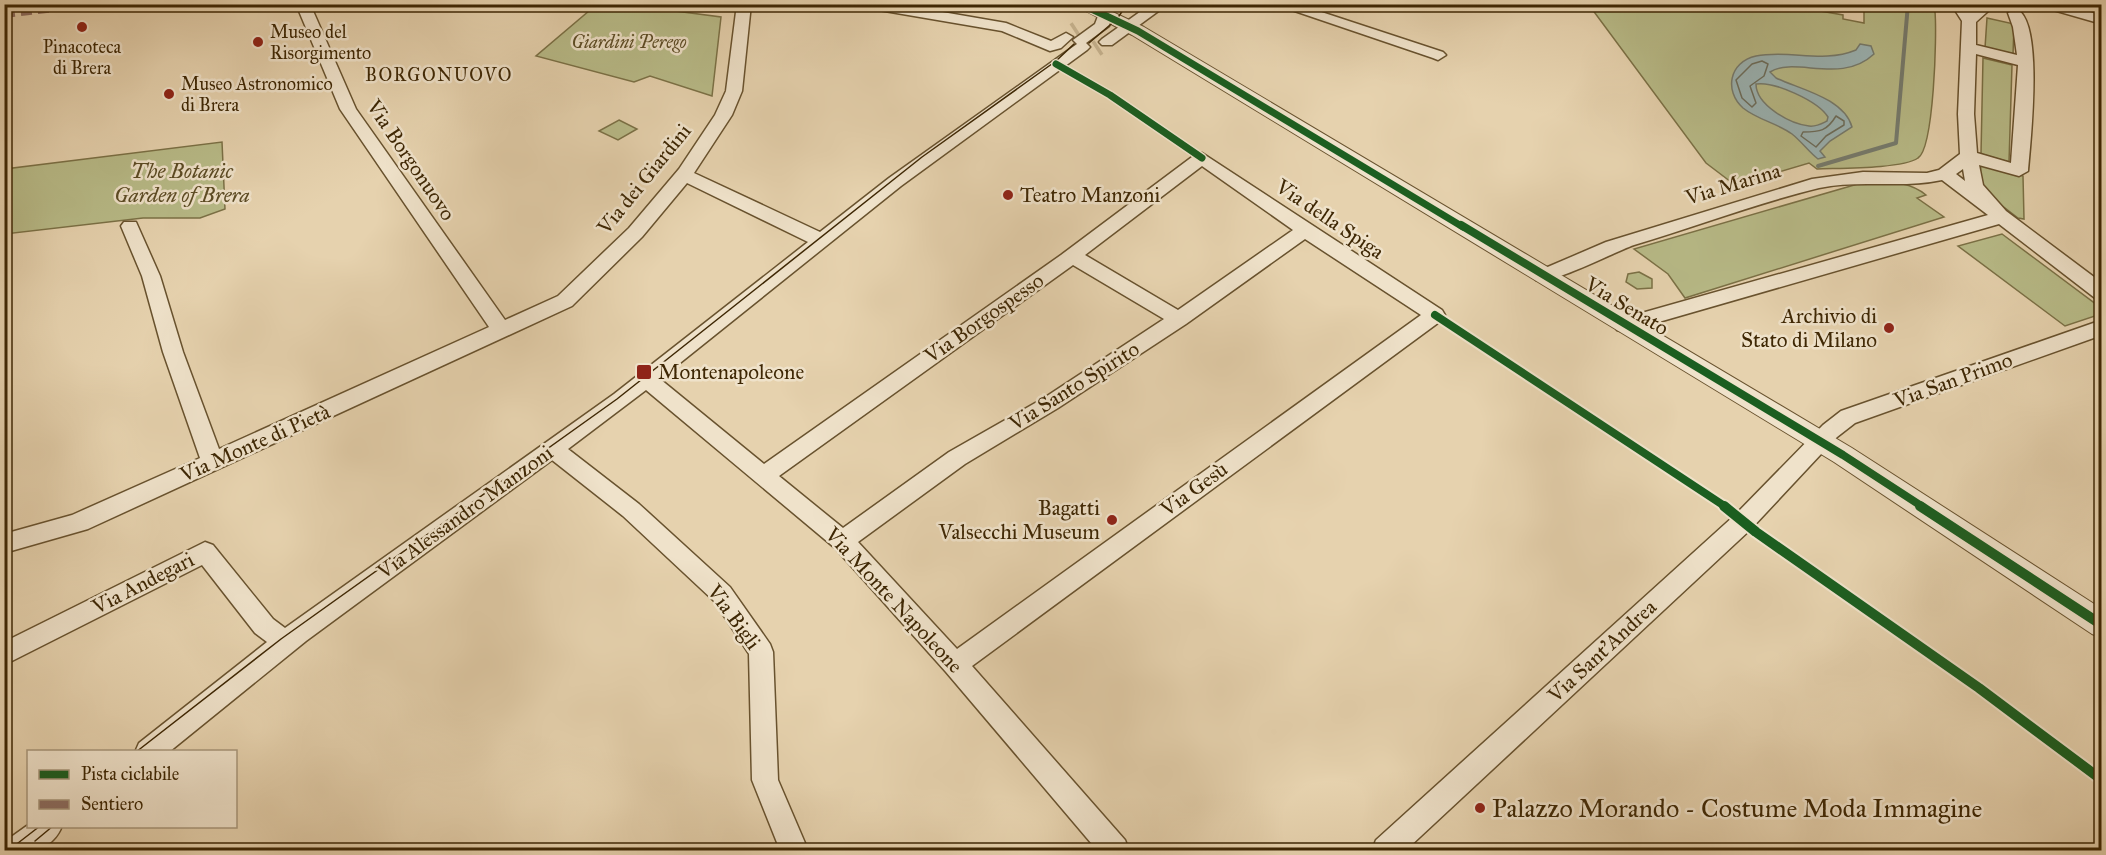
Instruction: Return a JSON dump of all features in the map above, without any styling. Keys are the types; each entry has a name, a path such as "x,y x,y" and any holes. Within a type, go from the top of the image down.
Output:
{"street":[{"name":"Via Borgonuovo","path":"303,4 348,109 502,331"},
{"name":"Via dei Giardini","path":"502,331 549,310 580,289 626,242 683,174 710,137 734,93 740,67 740,23 744,4"},
{"name":"Via Alessandro Manzoni","path":"867,4 1006,27 1050,46 1085,41 1127,28 1155,7"},
{"name":"Via Senato","path":"1081,4 1101,9 1127,28 1543,276 1818,446 1940,517 2102,625"},
{"path":"1281,4 1439,53 1294,4"},
{"path":"1958,4 1969,21 1966,114 1969,156 1975,186 2001,217"},
{"path":"1969,21 1989,4"},
{"path":"2039,4 2102,20"},
{"name":"Via Alessandro Manzoni","path":"150,750 285,642 553,449 895,182 1056,64 1085,41 1101,9"},
{"path":"1969,156 2019,171 2025,62 2022,24 2015,14"},
{"name":"Via Alessandro Manzoni","path":"1056,64 1086,57 1085,41"},
{"path":"1968,48 2025,62"},
{"name":"Via Marina","path":"1543,276 1612,246 1831,180 1927,178 1945,174 1969,156"},
{"name":"Via della Spiga","path":"1202,158 1305,230 1435,315"},
{"name":"Via Borgospesso","path":"764,475 1072,256 1202,158"},
{"path":"683,174 820,240"},
{"path":"1945,174 2102,293"},
{"name":"Via Alessandro Manzoni","path":"782,271 814,258 831,246 886,200 895,182"},
{"path":"1624,325 2001,217"},
{"path":"130,226 151,276 173,352 213,463"},
{"name":"Via Santo Spirito","path":"843,541 957,458 1051,403 1179,319 1305,230"},
{"path":"1072,256 1179,319"},
{"name":"Via Gesù","path":"955,664 1435,315"},
{"name":"Via San Primo","path":"1818,446 1830,431 1848,417 2102,327"},
{"name":"Via Monte di Pietà","path":"4,544 66,527 213,463 502,331"},
{"name":"Via Monte Napoleone","path":"645,378 843,541 955,664 1114,850"},
{"name":"Via Sant'Andrea","path":"1386,850 1743,522 1818,446"},
{"name":"Via Bigli","path":"553,449 631,510 722,594 761,652 765,780 794,850"},
{"name":"Via Andegari","path":"4,654 205,552 254,614 285,642"},
{"path":"17,850 46,828"}],"green space":[{"name":"Giardini Perego","path":"596,5 629,5 721,17 712,96 650,76 634,82 536,56"},
{"path":"1589,5 1786,5 1843,15 1843,19 1864,23 1864,11 1859,10 1859,5 1943,5 1935,12 1931,113 1923,150 1918,158 1910,162 1870,167 1817,169 1809,163 1735,185 1706,163"},
{"path":"1987,18 2014,24 2013,55 1985,48"},
{"path":"1983,58 2012,65 2009,162 1981,154"},
{"path":"619,120 637,129 618,140 599,131"},
{"name":"The Botanic Garden of Brera","path":"222,142 225,209 200,218 143,218 5,234 5,169"},
{"path":"1981,163 2023,176 2024,219 2018,218 1979,188"},
{"path":"1868,181 1898,183 1913,187 1926,195 1917,198 1944,217 1685,298 1668,274 1634,249"},
{"path":"2002,234 2101,308 2101,314 2065,326 1958,246"},
{"path":"1639,272 1652,279 1652,288 1637,289 1626,282 1628,274"}],"water":[{"path":"1860,44 1871,46 1874,54 1861,63 1847,68 1792,67 1770,72 1776,78 1831,102 1847,117 1852,127 1830,141 1820,151 1825,157 1818,159 1792,134 1743,108 1733,94 1732,78 1740,64 1747,59 1769,54 1831,56 1856,50","holes":["1756,84 1784,89 1806,99 1823,111 1828,117 1827,121 1816,126 1809,126 1793,122 1775,112 1757,92"]}],"waterway":[{"path":"1818,166 1896,143 1908,4"}],"tram line":[{"path":"1089,43 1117,19 1127,4"},
{"path":"139,750 281,639 617,399 922,157 1056,61 1074,44"},
{"path":"9,850 37,828"},
{"path":"35,841 51,828"}],"marked path":[{"path":"4,15 99,4"}],"cycle path":[{"path":"1081,4 1138,31 1843,455 2102,625"},
{"path":"1056,64 1110,95 1202,158"},
{"path":"1435,315 1730,510 1756,532 1979,688 2102,780"}],"place":[{"name":"Pinacoteca di Brera","path":"82,27"},
{"name":"Museo del Risorgimento","path":"258,42"},
{"name":"Museo Astronomico di Brera","path":"169,94"},
{"name":"Teatro Manzoni","path":"1008,195"},
{"name":"Archivio di Stato di Milano","path":"1889,328"},
{"name":"Montenapoleone","path":"644,372"},
{"name":"Bagatti Valsecchi Museum","path":"1112,520"},
{"name":"Palazzo Morando - Costume Moda Immagine","path":"1480,808"}],"district":[{"name":"BORGONUOVO","path":"439,75"}]}
